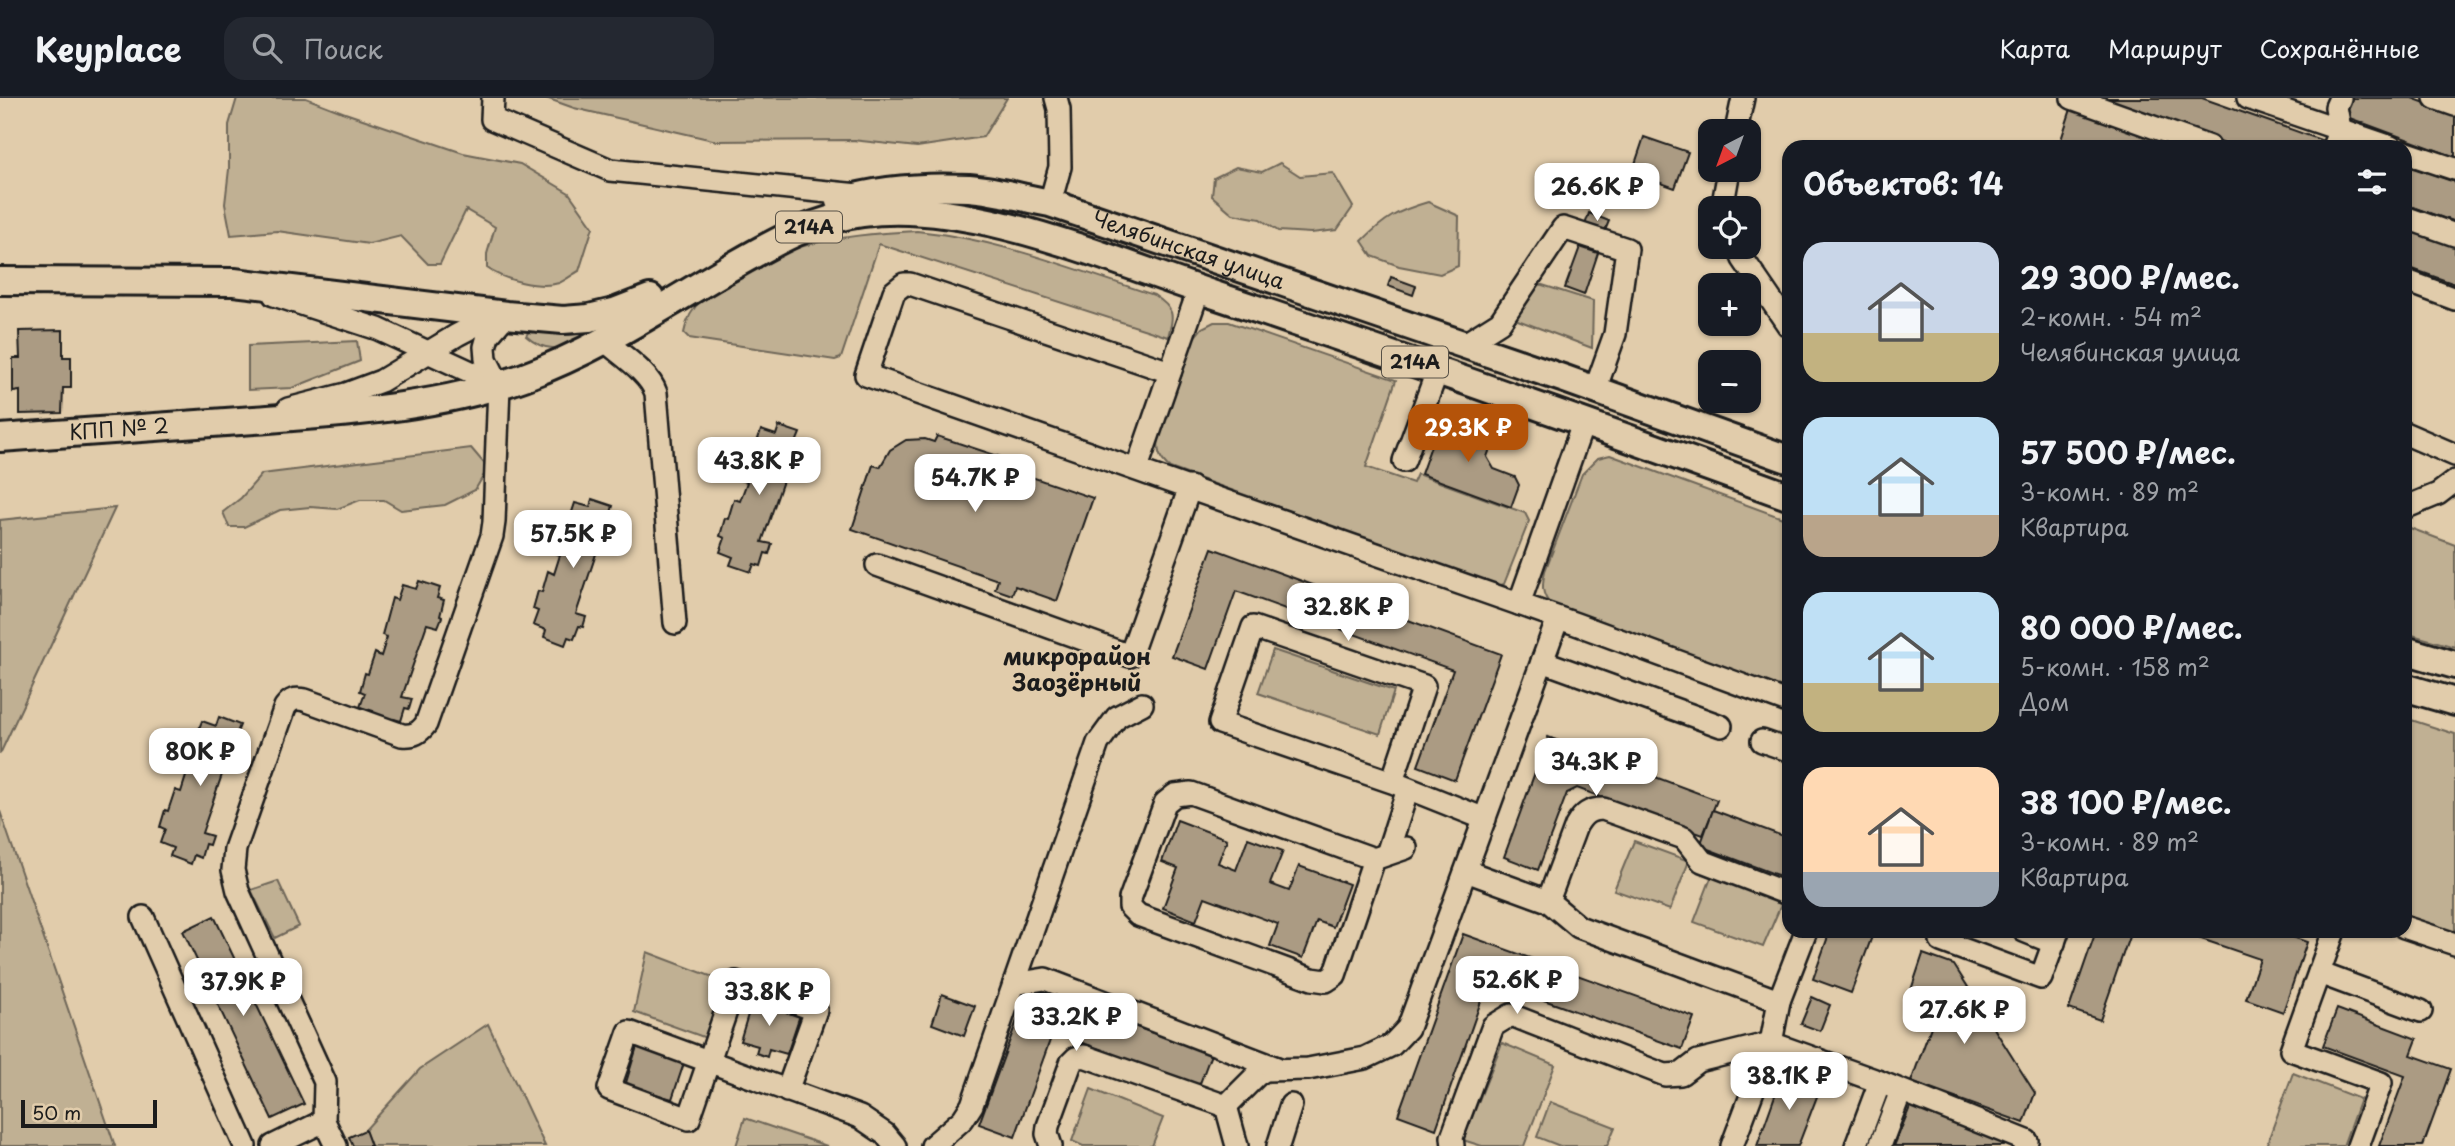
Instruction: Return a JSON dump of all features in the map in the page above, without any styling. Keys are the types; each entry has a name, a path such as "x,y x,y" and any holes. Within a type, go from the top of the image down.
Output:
{"main road":[{"name":"Челябинская улица","path":"234,282 544,319 589,318 639,303 782,224 822,206 858,195 919,189 971,188 1049,203 1465,344 1782,457"},
{"path":"1039,235 1049,203"},
{"name":"Челябинская улица","path":"499,385 529,375 604,340 802,229 861,213 929,212 968,217 1039,235 1438,369 1782,494"},
{"path":"0,281 234,282"},
{"name":"КПП № 2","path":"0,438 372,411 499,385"},
{"path":"1584,421 1595,390"},
{"path":"2412,652 2455,665"},
{"path":"2412,690 2451,702"}],"street":[{"path":"493,98 492,119 610,170 858,195"},
{"path":"1049,203 1060,167 1059,109 1056,98"},
{"path":"1739,119 1743,98"},
{"path":"2072,98 2189,140"},
{"path":"2248,98 2337,138 2336,107 2340,98"},
{"path":"2435,98 2455,105"},
{"path":"2412,155 2455,169"},
{"path":"2412,220 2455,235"},
{"path":"1465,344 1500,322 1563,228 1627,249 1615,334 1595,390"},
{"path":"1743,259 1782,316"},
{"path":"234,282 378,329 499,385"},
{"path":"2412,283 2455,299"},
{"path":"1170,372 910,284 898,287 894,292 866,375 1137,468 1782,700"},
{"path":"1137,468 1199,289"},
{"path":"239,421 357,390 405,368 427,352 480,323 506,315"},
{"path":"336,1146 324,1121 325,1082 238,891 233,870 235,849 289,701 296,698 305,700 402,736 420,732 426,724 492,536 499,385 486,359 485,347 488,336 506,315"},
{"path":"604,340 646,377 656,393 675,624"},
{"path":"1404,461 1438,369"},
{"path":"1519,604 1584,421"},
{"path":"2412,436 2455,455"},
{"path":"2412,506 2446,498 2455,481"},
{"path":"877,565 1130,656 1190,487"},
{"path":"1226,1106 1265,1070 1308,1069 1365,1058 1392,1045 1408,1028 1558,618"},
{"path":"1389,854 1191,793 1175,795 1165,803 1130,899 1130,907 1138,915 1312,979 1326,981 1335,975 1389,854 1400,786 1424,686 1253,627 1220,723 1400,786 1485,819"},
{"path":"1542,661 1721,726"},
{"path":"932,1146 963,1119 972,1105 1098,743 1117,717 1142,704"},
{"path":"1762,741 1782,748"},
{"path":"1548,901 1576,826 1581,817 1591,809 1603,809 1684,838 1702,861 1782,892"},
{"path":"1466,870 1548,901 1579,927 1779,1001"},
{"path":"143,917 245,1146"},
{"path":"2412,930 2455,944"},
{"path":"1732,1146 1771,1043 1779,1001 1803,938"},
{"path":"1942,938 1941,942 2041,978 2056,938"},
{"path":"2332,938 2291,1050 2381,1083 2358,1146"},
{"path":"2319,973 2421,1010"},
{"path":"1014,984 1045,979 1277,1068"},
{"path":"787,1091 816,1010 736,982 708,1061 689,1119 609,1090 629,1032 708,1061 787,1091 860,1117 885,1134 895,1146"},
{"path":"1452,1146 1452,1137 1493,1026 1511,1015 1665,1074 1681,1073 1698,1061 1771,1043 1880,1082 2027,1141 2025,1146"},
{"path":"1051,1146 1047,1134 1048,1126 1071,1063 1084,1056 1226,1106"},
{"path":"1856,1146 1880,1082"},
{"path":"1880,1146 1901,1091"},
{"path":"1278,1146 1291,1105"},
{"path":"1226,1106 1237,1146"},
{"path":"273,1146 324,1121"}],"shaded area":[{"path":"237,98 306,98 463,153 520,164 569,193 593,227 579,271 551,285 522,282 494,272 487,268 487,254 495,227 466,210 440,264 428,264 401,236 369,244 277,231 231,235 225,204 229,169 229,125"},
{"path":"546,98 1007,98 983,137 917,147 852,140 717,141 574,108"},
{"path":"1280,163 1300,176 1333,173 1353,207 1337,230 1311,233 1278,231 1260,219 1233,214 1212,196 1214,178 1236,167 1262,172"},
{"path":"1428,202 1459,216 1458,266 1440,274 1399,266 1372,256 1362,241 1370,233 1392,216"},
{"path":"917,231 1007,248 1154,295 1166,304 1171,313 1168,337 879,244 841,358 835,360 689,338 684,333 691,313 703,299 728,282 784,253 814,243 843,238"},
{"path":"1536,283 1593,301 1592,348 1507,316"},
{"path":"1214,322 1229,322 1396,380 1366,467 1413,483 1417,474 1525,513 1529,521 1504,584 1498,586 1170,468 1159,453 1159,435 1192,340 1202,328"},
{"path":"529,331 569,335 603,332 564,347 554,348 545,347 526,336"},
{"path":"357,341 360,361 292,388 248,390 248,346"},
{"path":"471,448 488,468 475,490 445,505 401,510 384,500 360,500 337,509 310,507 280,510 244,527 229,527 223,512 241,498 262,474"},
{"path":"1610,455 1782,518 1782,691 1551,605 1543,589 1545,571 1582,474 1598,458"},
{"path":"115,508 0,754 0,520"},
{"path":"2412,529 2455,545 2455,647 2412,635"},
{"path":"1273,650 1394,691 1380,734 1258,693"},
{"path":"2412,720 2455,734 2455,934 2412,919"},
{"path":"0,811 115,1146 0,1146"},
{"path":"1634,841 1689,861 1670,910 1614,890"},
{"path":"1714,870 1782,897 1763,947 1694,922"},
{"path":"278,881 299,926 275,938 251,890"},
{"path":"647,952 729,983 709,1039 634,1012"},
{"path":"488,1024 545,1146 371,1146 365,1130 420,1069"},
{"path":"1502,1043 1555,1065 1524,1146 1482,1146 1463,1140"},
{"path":"2293,1073 2360,1099 2343,1146 2266,1146"},
{"path":"1091,1089 1163,1118 1152,1146 1083,1146 1072,1141"},
{"path":"1550,1102 1615,1127 1607,1146 1560,1146 1537,1137"},
{"path":"745,1118 827,1146 736,1146"}],"building":[{"path":"2093,98 2202,98 2321,140 2214,140"},
{"path":"2351,98 2412,98 2455,114 2455,157 2412,140 2344,116"},
{"path":"2071,109 2160,140 2061,140"},
{"path":"1644,137 1688,152 1675,188 1632,173"},
{"path":"2412,168 2455,182 2455,222 2412,207"},
{"path":"1589,213 1609,221 1604,233 1585,225"},
{"path":"2412,228 2455,243 2455,284 2412,269"},
{"path":"1580,247 1598,253 1584,295 1565,288"},
{"path":"1391,277 1416,286 1413,295 1388,286"},
{"path":"63,330 63,357 71,357 71,388 63,388 62,413 20,414 20,391 13,392 13,358 20,358 19,331"},
{"path":"1451,422 1494,438 1487,457 1494,469 1515,477 1519,485 1511,507 1421,474 1437,429"},
{"path":"779,426 800,433 796,443 804,446 801,462 798,472 787,469 762,542 772,544 769,554 765,553 761,566 754,564 751,572 730,565 733,557 720,552 725,538 720,536 734,499 740,501 747,482 741,480 752,443 756,445 761,430 776,435"},
{"path":"937,436 1007,459 1011,470 1093,498 1057,601 1015,586 1012,595 995,589 998,580 852,529 873,465 880,467 890,450 906,440 925,439 934,442"},
{"path":"592,499 613,506 610,516 618,518 615,535 612,545 600,542 576,614 586,617 583,627 579,626 574,639 568,637 565,645 544,637 546,630 533,625 538,611 533,609 538,591 542,592 548,571 554,574 560,555 555,553 565,516 570,518 575,503 590,507"},
{"path":"1212,548 1501,654 1455,780 1418,766 1453,670 1236,591 1208,669 1172,656"},
{"path":"419,581 440,588 437,598 444,600 440,616 442,617 438,627 427,624 402,697 412,699 409,709 405,708 401,721 394,719 391,727 370,719 373,711 360,707 365,693 360,691 375,653 381,656 387,637 382,635 392,598 397,600 402,585 416,589"},
{"path":"219,717 240,725 236,735 244,737 242,753 238,764 227,760 202,833 212,836 209,845 205,844 201,858 194,855 191,864 170,856 173,848 160,843 165,829 160,827 175,790 181,792 187,773 182,771 192,735 196,736 202,721 216,726"},
{"path":"1548,737 1717,800 1703,835 1577,788 1567,793 1538,870 1504,857"},
{"path":"1713,810 1782,836 1782,877 1700,846"},
{"path":"1177,820 1227,839 1218,863 1236,870 1248,838 1283,851 1270,884 1289,891 1299,866 1349,884 1333,927 1317,921 1303,958 1270,946 1278,924 1205,897 1196,921 1163,908 1178,868 1162,862"},
{"path":"214,916 304,1104 272,1119 183,931"},
{"path":"1463,934 1694,1017 1682,1049 1493,982 1486,987 1436,1129 1398,1115"},
{"path":"1828,938 1871,938 1851,993 1813,979"},
{"path":"2094,938 2129,938 2100,1020 2069,1009"},
{"path":"2198,938 2296,938 2307,942 2283,1012 2246,999 2260,959"},
{"path":"1923,954 1954,965 2035,1093 2024,1123 1911,1082 1933,1021 1904,1011"},
{"path":"1029,988 1211,1054 1199,1086 1053,1032 1015,1137 979,1124"},
{"path":"942,994 975,1006 964,1036 932,1024"},
{"path":"1812,997 1830,1005 1820,1031 1801,1024"},
{"path":"753,998 800,1015 787,1054 769,1049 767,1057 756,1053 758,1046 740,1041"},
{"path":"2337,1009 2417,1039 2411,1055 2451,1069 2423,1146 2379,1146 2405,1076 2323,1046"},
{"path":"638,1043 685,1060 672,1099 655,1094 652,1102 625,1086"},
{"path":"1783,1073 1821,1086 1798,1146 1757,1146"},
{"path":"1912,1102 2006,1141 2004,1146 1894,1146"},
{"path":"365,1130 371,1146 353,1146 349,1137"}],"district":[{"name":"микрорайон Заозёрный","path":"1077,670"}]}
